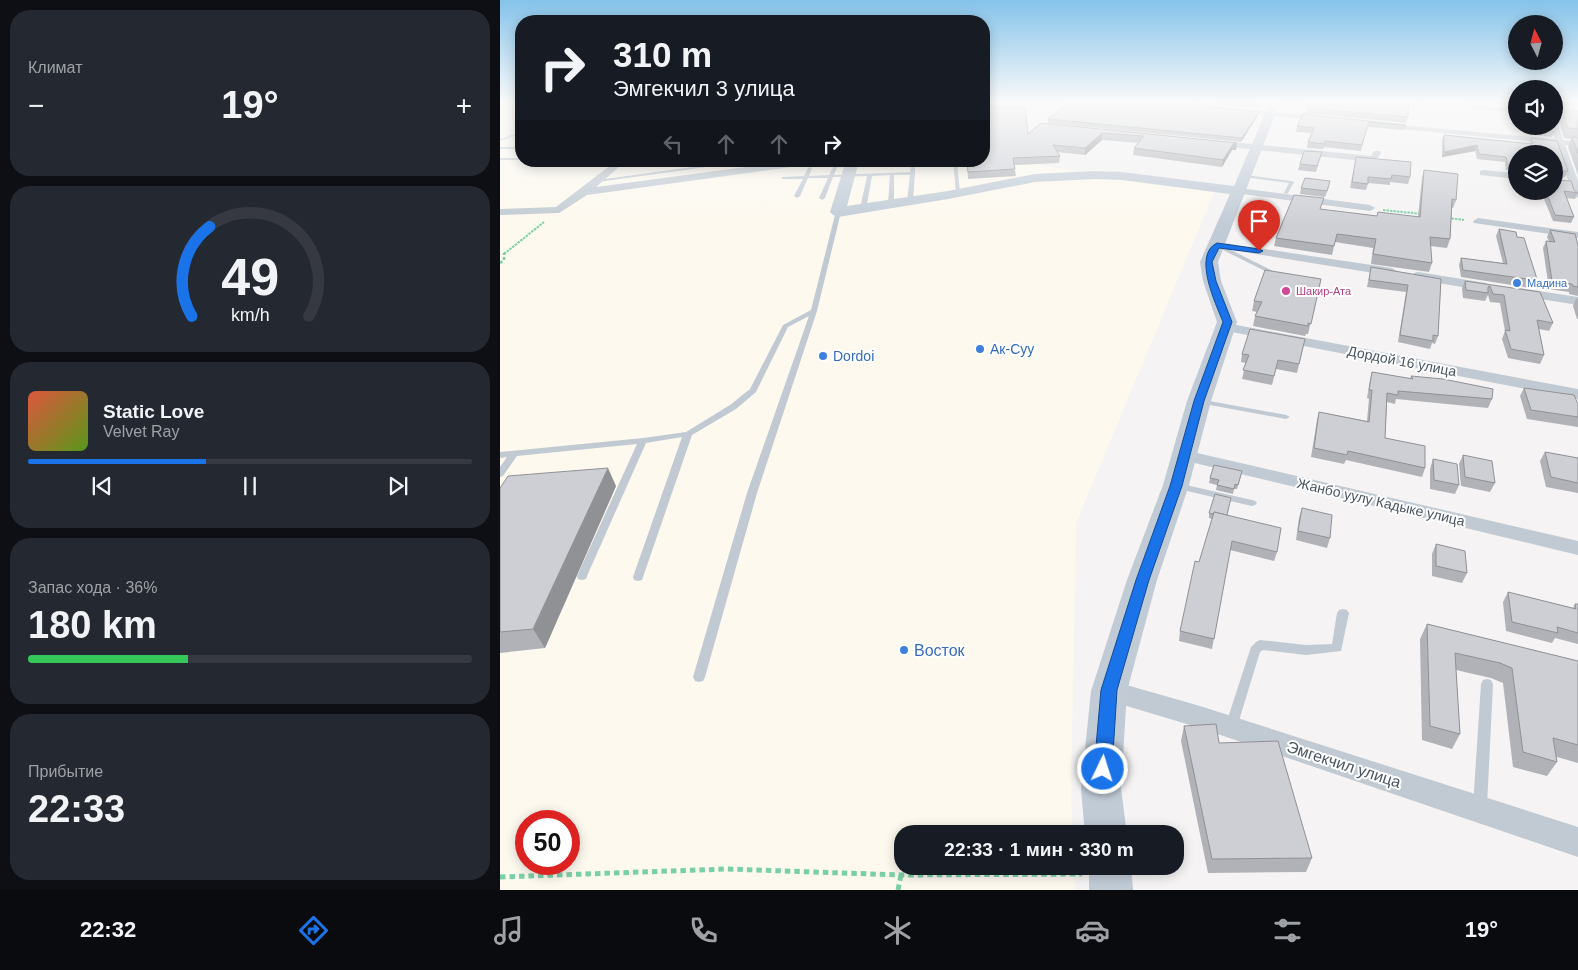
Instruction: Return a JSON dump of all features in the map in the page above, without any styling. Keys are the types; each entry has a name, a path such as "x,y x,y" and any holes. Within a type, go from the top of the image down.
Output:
{"main road":[{"path":"1105,825 1101,789 1109,690 1142,580 1176,486 1199,401 1226,327 1227,322 1212,281 1208,262 1217,245 1258,144"},
{"path":"851,168 838,212 958,193 1035,178 1094,175 1243,183"}],"street":[{"path":"1212,144 1373,159 1377,153"},
{"path":"1560,144 1576,183 1578,195"},
{"path":"500,212 559,210 615,167"},
{"path":"584,192 655,178 778,167"},
{"path":"1483,173 1508,175"},
{"path":"1563,181 1576,183"},
{"path":"1243,183 1370,208"},
{"path":"1478,222 1578,235"},
{"path":"1217,245 1578,301"},
{"name":"Дордой 16 улица","path":"1226,327 1578,394"},
{"name":"Жанбо уулу Кадыке улица","path":"1184,455 1578,548"},
{"name":"Эмгекчил улица","path":"1109,690 1231,727 1578,842"}],"lane":[{"path":"500,148 515,148"},
{"path":"500,159 515,159"},
{"path":"598,181 655,178 715,167"},
{"path":"798,196 811,167"},
{"path":"822,198 836,167"},
{"path":"910,201 913,167"},
{"path":"955,167 958,193"},
{"path":"782,178 832,176 851,168 870,174 913,173"},
{"path":"863,209 870,174"},
{"path":"891,204 892,174"},
{"path":"1243,183 1292,182 1286,193"},
{"path":"699,677 752,494 814,311 838,212"},
{"path":"1217,245 1287,280"},
{"path":"500,455 643,441 688,434 733,407 752,390 784,326 814,311"},
{"path":"1199,401 1286,417"},
{"path":"638,578 688,434"},
{"path":"582,576 643,441"},
{"path":"500,474 514,454"},
{"path":"1176,486 1252,503"},
{"path":"1231,727 1255,650 1260,645 1306,650 1337,648 1343,613"},
{"path":"1480,809 1487,684"}],"path":[{"path":"1370,208 1429,215"},
{"path":"500,263 504,260 504,254 559,210"},
{"path":"1439,216 1478,222"},
{"path":"500,877 727,869 894,875"},
{"path":"898,890 901,875"}],"shaded area":[{"name":"Dordoi","path":"500,144 515,144 515,167 990,167 990,156 1086,173 1215,190 1076,523 1071,796 1073,825 894,825 894,875 1074,875 1075,890 500,890"}],"building":[{"path":"990,144 1090,144 1085,148 1053,145 1060,156 1013,158 1015,169 968,172 968,167 990,167"},
{"path":"1138,144 1235,144 1223,160 1134,148"},
{"path":"1444,144 1558,145 1508,145 1508,165 1506,157 1479,154 1477,145 1444,152"},
{"path":"1574,144 1578,144 1578,153"},
{"path":"1304,151 1322,152 1317,166 1300,164"},
{"path":"1356,157 1411,162 1410,177 1392,175 1391,179 1368,177 1368,184 1352,182"},
{"path":"1563,157 1568,171 1563,171"},
{"path":"1424,170 1458,174 1456,200 1452,199 1450,239 1430,237 1432,263 1373,254 1376,239 1337,234 1334,246 1276,238 1294,195 1324,198 1320,209 1377,216 1378,212 1420,217"},
{"path":"1305,178 1330,181 1327,191 1301,188"},
{"path":"1563,180 1571,181 1574,190 1578,193 1564,191 1574,217 1555,215 1549,200 1563,200"},
{"path":"1499,229 1516,232 1517,237 1524,238 1537,279 1463,270 1461,258 1507,264"},
{"path":"1550,230 1575,234 1578,245 1578,287 1572,284 1552,281 1546,241 1555,242"},
{"path":"1371,267 1441,279 1438,336 1433,335 1433,341 1400,335 1408,285 1369,280"},
{"path":"1265,270 1321,279 1311,324 1308,323 1308,326 1255,316 1262,302 1254,301"},
{"path":"1465,281 1540,292 1553,323 1537,320 1544,355 1511,349 1505,330 1510,331 1504,295 1493,294 1490,286 1488,287 1488,293 1466,290"},
{"path":"1250,329 1305,339 1299,364 1278,360 1274,376 1243,370 1249,355 1242,354"},
{"path":"1372,372 1413,379 1411,376 1443,379 1493,389 1492,399 1398,391 1398,395 1387,393 1385,438 1425,446 1425,468 1348,451 1347,455 1314,448 1319,412 1369,422 1372,390 1369,390"},
{"path":"1524,388 1574,395 1578,404 1578,417 1531,410"},
{"path":"1545,452 1578,458 1578,483 1551,477"},
{"path":"1463,455 1492,461 1495,483 1465,477"},
{"path":"1433,459 1457,464 1459,485 1434,480"},
{"path":"1214,465 1242,471 1238,485 1235,484 1234,489 1217,485 1219,480 1210,478"},
{"path":"608,468 533,629 500,632 500,488 508,476"},
{"path":"1215,494 1231,498 1227,515 1214,512 1213,514 1209,513"},
{"path":"1302,508 1332,515 1330,538 1298,531"},
{"path":"1214,512 1281,528 1277,552 1232,541 1214,639 1180,631 1195,561 1199,562"},
{"path":"1436,544 1465,551 1467,573 1436,566"},
{"path":"1508,592 1576,609 1575,604 1578,604 1578,633 1557,627 1558,633 1512,622"},
{"path":"1427,624 1578,661 1578,745 1553,738 1557,762 1523,752 1512,668 1500,663 1455,653 1460,734 1430,726"},
{"path":"1216,724 1219,743 1278,741 1312,858 1212,859 1184,726"}],"place":[{"name":"Мадина","path":"1517,283"},
{"name":"Шакир-Ата","path":"1286,291"},
{"name":"Ак-Суу","path":"980,349"},
{"name":"Dordoi","path":"823,356"},
{"name":"Восток","path":"904,650"}],"route":[{"path":"1103,769 1109,690 1142,580 1176,486 1199,401 1226,327 1227,322 1212,281 1208,262 1217,245 1259,251"}]}
